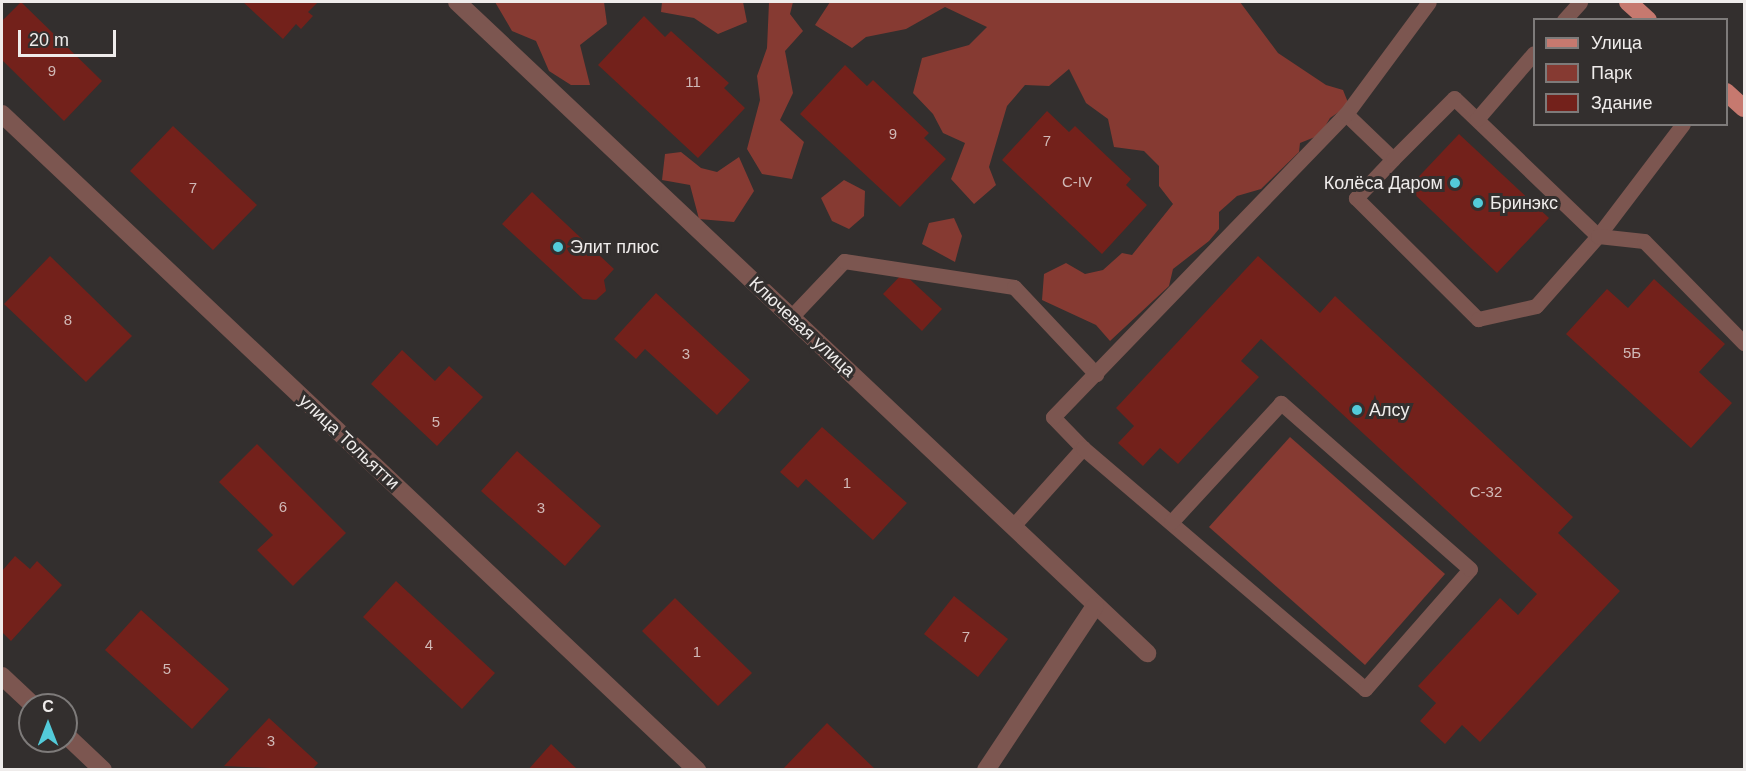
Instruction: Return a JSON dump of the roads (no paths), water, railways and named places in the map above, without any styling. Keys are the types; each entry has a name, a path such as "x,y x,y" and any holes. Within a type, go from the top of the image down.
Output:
{"main road":[{"path":"1628,2 1646,18"},
{"path":"1728,94 1744,108"}],"street":[{"name":"Ключевая улица","path":"457,2 1095,606 1147,652"},
{"name":"улица Тольятти","path":"2,114 697,770"},
{"path":"986,770 1095,606"},
{"path":"2,676 20,693"},
{"path":"78,746 103,770"}],"lane":[{"path":"1170,522 1281,403 1470,570 1365,689 1083,448 1053,417 1346,114 1429,2"},
{"path":"1566,18 1580,2"},
{"path":"1477,119 1533,54"},
{"path":"1681,126 1598,236 1536,306 1478,319 1356,198 1454,98 1598,236 1644,241 1744,343"},
{"path":"1346,114 1393,159"},
{"path":"791,317 844,261 1014,287 1096,374"},
{"path":"1012,525 1083,448"}],"place":[{"name":"Колёса Даром","path":"1455,183"},
{"name":"Бринэкс","path":"1478,203"},
{"name":"Элит плюс","path":"558,247"},
{"name":"Алсу","path":"1357,410"}]}
